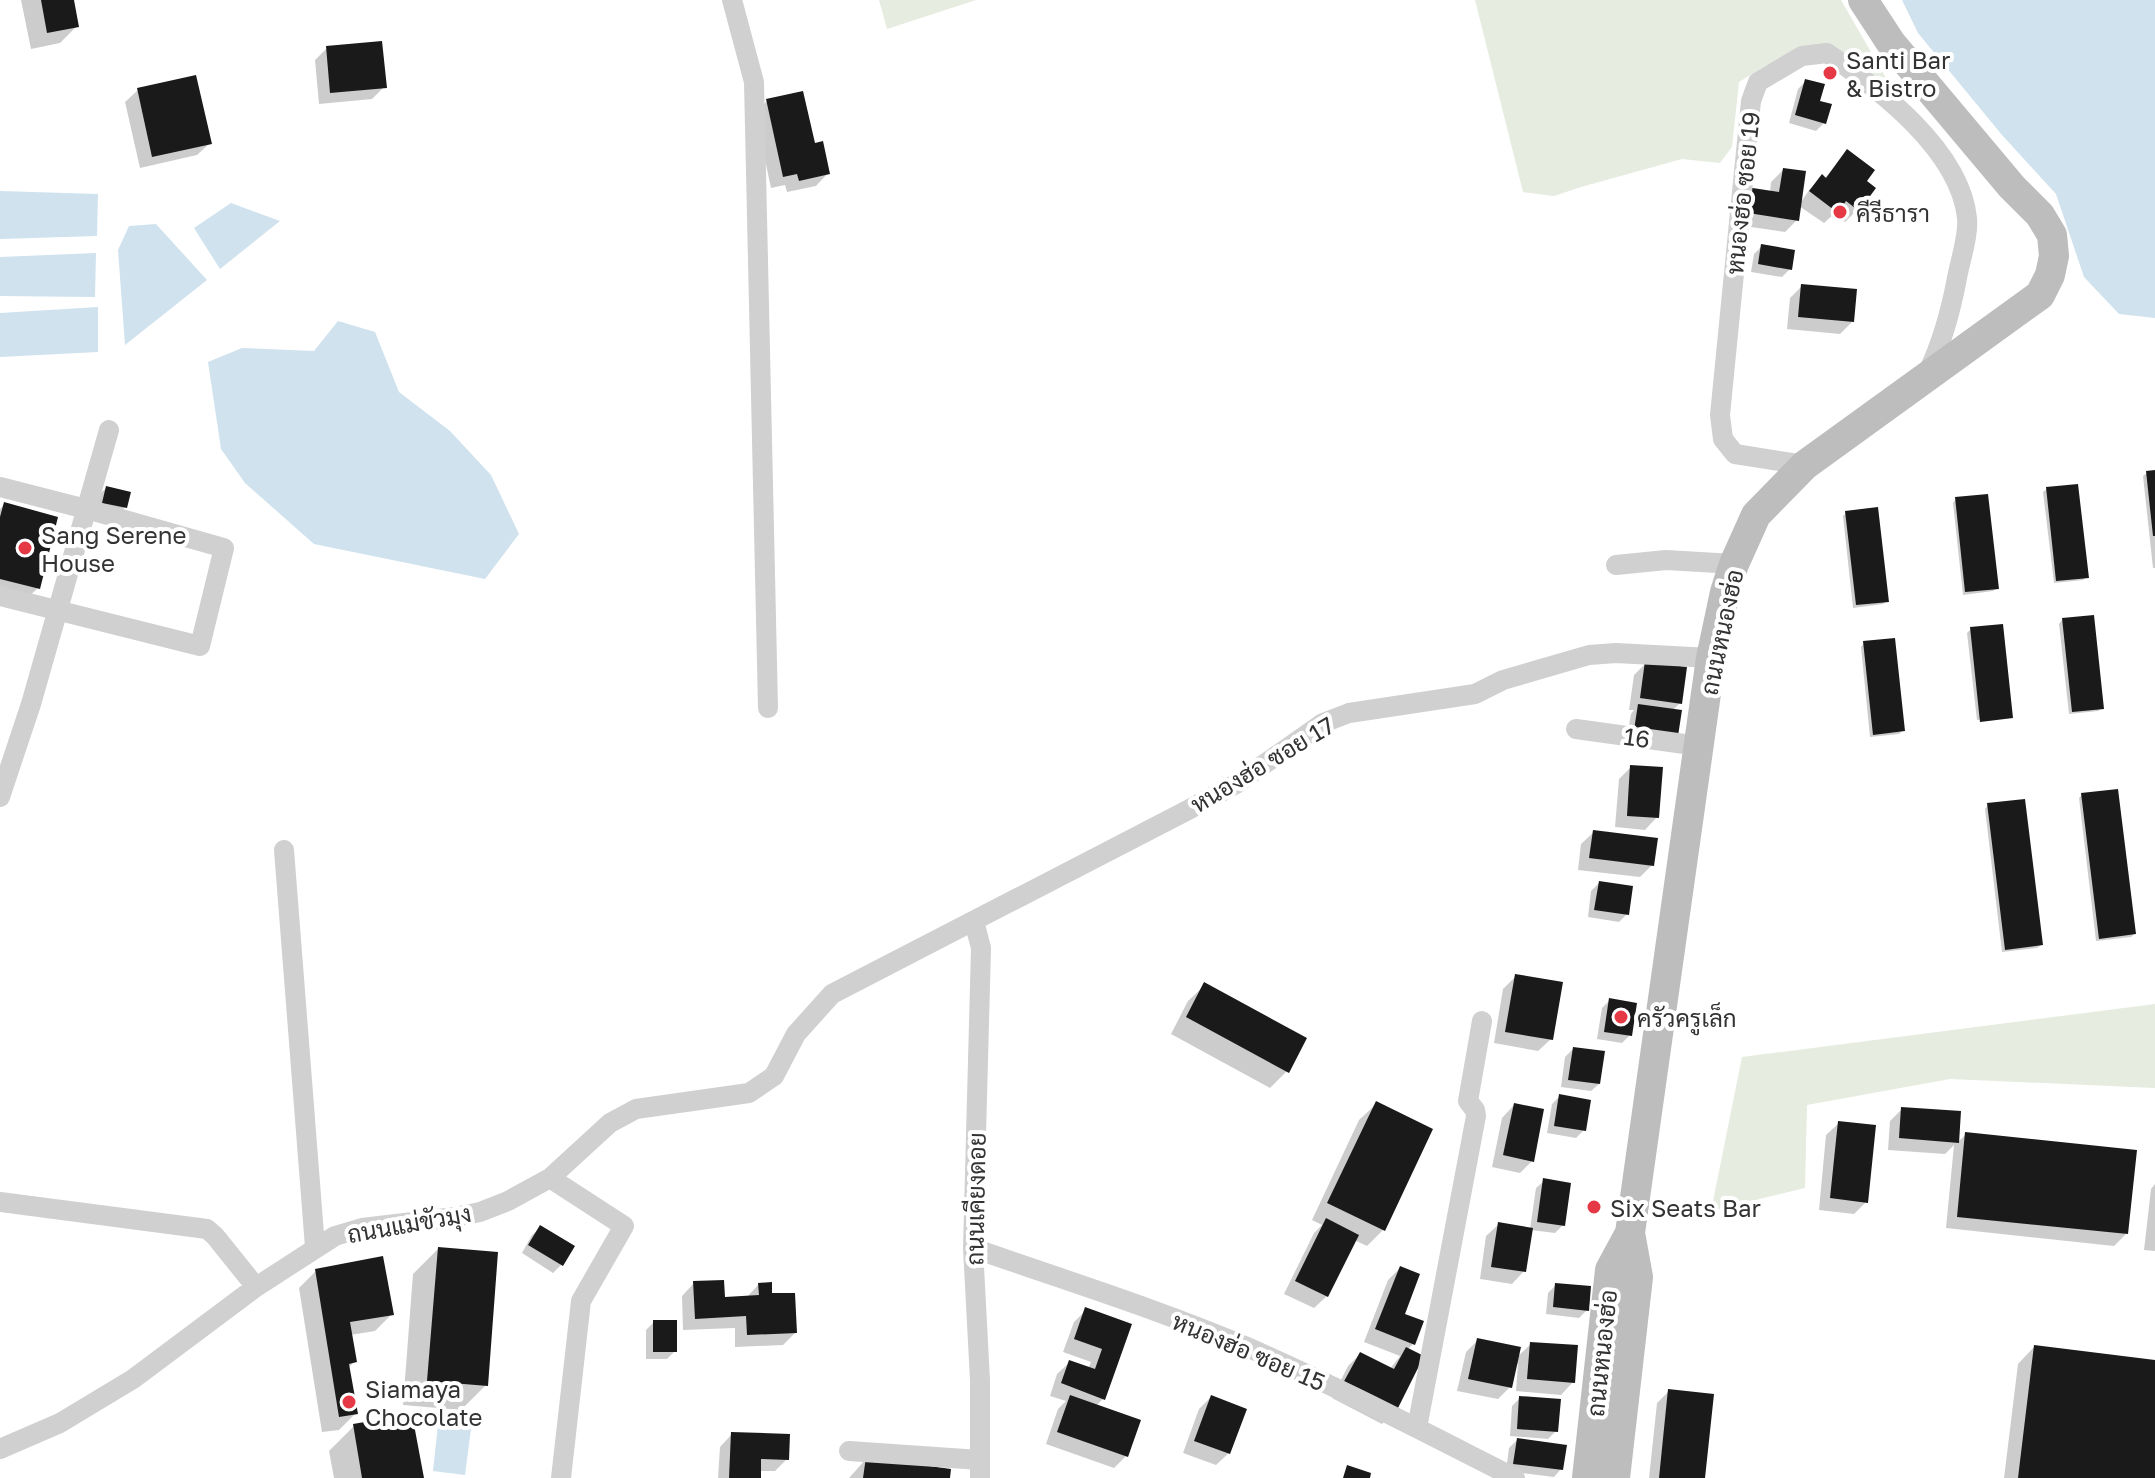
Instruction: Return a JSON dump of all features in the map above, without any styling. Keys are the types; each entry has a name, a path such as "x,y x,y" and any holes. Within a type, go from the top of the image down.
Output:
{"street":[{"path":"732,0 754,82 768,708"},
{"name":"ถนนหนองฮ่อ","path":"1615,1478 1638,1277 1630,1233 1711,658 1734,564 1756,515 1805,465 2040,295 2050,275 2054,256 2052,235 2040,215 2012,187 1891,43 1863,0"},
{"name":"หนองฮ่อ ซอย 19","path":"1805,465 1735,454 1723,439 1720,415 1751,101 1758,82 1802,56 1827,53 1860,76 1924,132 1963,198 1967,221 1955,290 1937,354 1925,377"},
{"path":"0,797 59,611 109,430"},
{"path":"0,487 224,548 200,646 0,596"},
{"path":"1616,565 1666,560 1734,564"},
{"name":"หนองฮ่อ ซอย 17","path":"974,921 1236,784 1323,723 1349,713 1475,694 1503,680 1589,655 1616,653 1711,658"},
{"name":"16","path":"1576,729 1699,746"},
{"path":"284,850 315,1247"},
{"name":"ถนนแม่ขัวมุง","path":"0,1449 60,1423 133,1379 256,1287 335,1236 362,1228 480,1212 550,1178 610,1123 636,1109 749,1093 774,1076 796,1034 832,994 974,921"},
{"name":"ถนนเคียงดอย","path":"974,921 981,948 973,1248 980,1380 980,1469"},
{"path":"1417,1428 1476,1116 1473,1105 1468,1101 1482,1021"},
{"path":"550,1178 624,1226 581,1301 561,1478"},
{"path":"0,1202 207,1229 256,1287"},
{"name":"ถนนหนองฮ่อ","path":"1587,1478 1610,1270 1630,1233"},
{"name":"หนองฮ่อ ซอย 15","path":"973,1248 1245,1346 1515,1478"},
{"path":"849,1451 980,1469"}],"shaded area":[{"path":"879,0 976,0 887,29"},
{"path":"1475,0 1841,0 1886,78 1811,60 1767,65 1739,82 1732,147 1720,163 1682,159 1554,196 1523,192"},
{"path":"2155,1004 2155,1088 1950,1079 1807,1105 1805,1188 1711,1211 1742,1057"}],"water":[{"path":"1902,0 2155,0 2155,318 2119,314 2084,277 2056,194 2002,135 1918,33"},
{"path":"0,191 98,194 97,236 0,239"},
{"path":"231,203 280,221 220,269 194,228"},
{"path":"156,224 207,280 125,345 118,250 129,226"},
{"path":"96,253 95,297 0,296 0,257"},
{"path":"98,307 98,352 0,357 0,313"},
{"path":"338,321 375,332 399,392 450,431 491,475 519,534 485,579 314,544 245,483 221,449 208,362 242,348 314,351"},
{"path":"438,1425 471,1429 465,1475 433,1471"}],"building":[{"path":"41,0 74,0 79,27 47,33"},
{"path":"382,41 387,88 330,93 326,46"},
{"path":"196,75 212,144 152,157 137,88"},
{"path":"1805,79 1825,84 1820,101 1832,104 1826,124 1795,115"},
{"path":"803,91 815,143 823,141 830,174 799,181 797,174 783,177 766,99"},
{"path":"1847,149 1875,170 1867,181 1876,188 1859,211 1846,201 1838,213 1809,191 1822,174 1826,178"},
{"path":"1783,168 1806,171 1799,221 1742,212 1746,187 1779,192"},
{"path":"1761,244 1795,250 1792,270 1758,264"},
{"path":"1801,284 1857,289 1854,322 1798,317"},
{"path":"2155,470 2155,536 2153,536 2146,471"},
{"path":"2078,484 2089,578 2056,581 2046,487"},
{"path":"106,486 131,492 127,508 102,503"},
{"path":"1988,494 1999,589 1965,592 1955,497"},
{"name":"Sang Serene House","path":"4,502 58,517 40,589 0,579 0,517"},
{"path":"1878,507 1889,602 1856,605 1845,511"},
{"path":"2094,615 2104,709 2072,712 2062,618"},
{"path":"2003,624 2013,718 1980,722 1970,627"},
{"path":"1895,638 1905,731 1873,735 1863,641"},
{"path":"1645,661 1687,667 1682,704 1640,698"},
{"path":"1638,704 1682,710 1678,736 1634,730"},
{"path":"1630,765 1663,767 1659,818 1627,816"},
{"path":"2118,789 2136,934 2099,939 2081,793"},
{"path":"2025,799 2043,945 2005,950 1987,803"},
{"path":"1593,830 1658,838 1654,866 1589,858"},
{"path":"1599,881 1633,886 1629,915 1594,910"},
{"path":"1515,974 1563,982 1553,1040 1505,1032"},
{"path":"1204,982 1307,1038 1289,1073 1186,1017"},
{"name":"ครัวครูเล็ก","path":"1609,998 1637,1003 1632,1036 1604,1032"},
{"path":"1573,1047 1605,1051 1600,1084 1568,1080"},
{"path":"1559,1094 1591,1100 1586,1131 1554,1126"},
{"path":"1376,1101 1433,1129 1385,1231 1327,1203"},
{"path":"1514,1103 1544,1109 1534,1162 1503,1155"},
{"path":"1901,1107 1961,1111 1959,1143 1899,1138"},
{"path":"1838,1121 1876,1125 1868,1203 1830,1198"},
{"path":"1965,1132 2137,1150 2128,1234 1957,1217"},
{"path":"1543,1178 1571,1183 1565,1226 1537,1222"},
{"path":"1326,1218 1359,1235 1328,1297 1295,1281"},
{"path":"1498,1222 1533,1228 1526,1272 1491,1267"},
{"path":"540,1225 575,1246 563,1266 528,1245"},
{"path":"438,1247 498,1252 488,1386 427,1381"},
{"path":"383,1256 394,1315 350,1322 357,1362 349,1364 358,1414 339,1417 315,1269"},
{"path":"1400,1266 1420,1274 1405,1314 1424,1321 1415,1345 1375,1329"},
{"path":"724,1280 725,1297 759,1295 758,1283 772,1282 772,1293 795,1293 797,1333 747,1335 746,1316 695,1319 693,1281"},
{"path":"1555,1283 1591,1286 1589,1311 1553,1307"},
{"path":"1085,1307 1132,1324 1105,1400 1061,1383 1069,1360 1095,1369 1102,1349 1074,1339"},
{"path":"653,1320 677,1320 677,1352 653,1352"},
{"path":"1477,1338 1521,1347 1512,1388 1468,1379"},
{"path":"1530,1342 1578,1345 1575,1383 1527,1379"},
{"path":"2034,1345 2155,1360 2155,1478 2018,1478"},
{"path":"1406,1347 1424,1356 1396,1412 1342,1385 1360,1352 1394,1369"},
{"path":"1668,1389 1714,1394 1705,1478 1659,1478"},
{"path":"1070,1395 1141,1420 1128,1457 1057,1432"},
{"path":"1211,1395 1247,1409 1230,1454 1194,1441"},
{"path":"1519,1396 1561,1399 1558,1432 1517,1429"},
{"path":"412,1414 424,1478 362,1478 353,1424"},
{"path":"731,1432 790,1434 789,1460 761,1459 761,1478 729,1478"},
{"path":"1517,1438 1567,1445 1563,1470 1513,1464"},
{"path":"866,1457 951,1469 950,1478 863,1478"},
{"path":"1347,1465 1371,1473 1370,1478 1343,1478"}],"place":[{"name":"Santi Bar & Bistro","path":"1830,73"},
{"name":"คีรีธารา","path":"1840,212"},
{"name":"Sang Serene House","path":"25,548"},
{"name":"ครัวครูเล็ก","path":"1621,1017"},
{"name":"Six Seats Bar","path":"1594,1207"},
{"name":"Siamaya Chocolate","path":"349,1402"}]}
